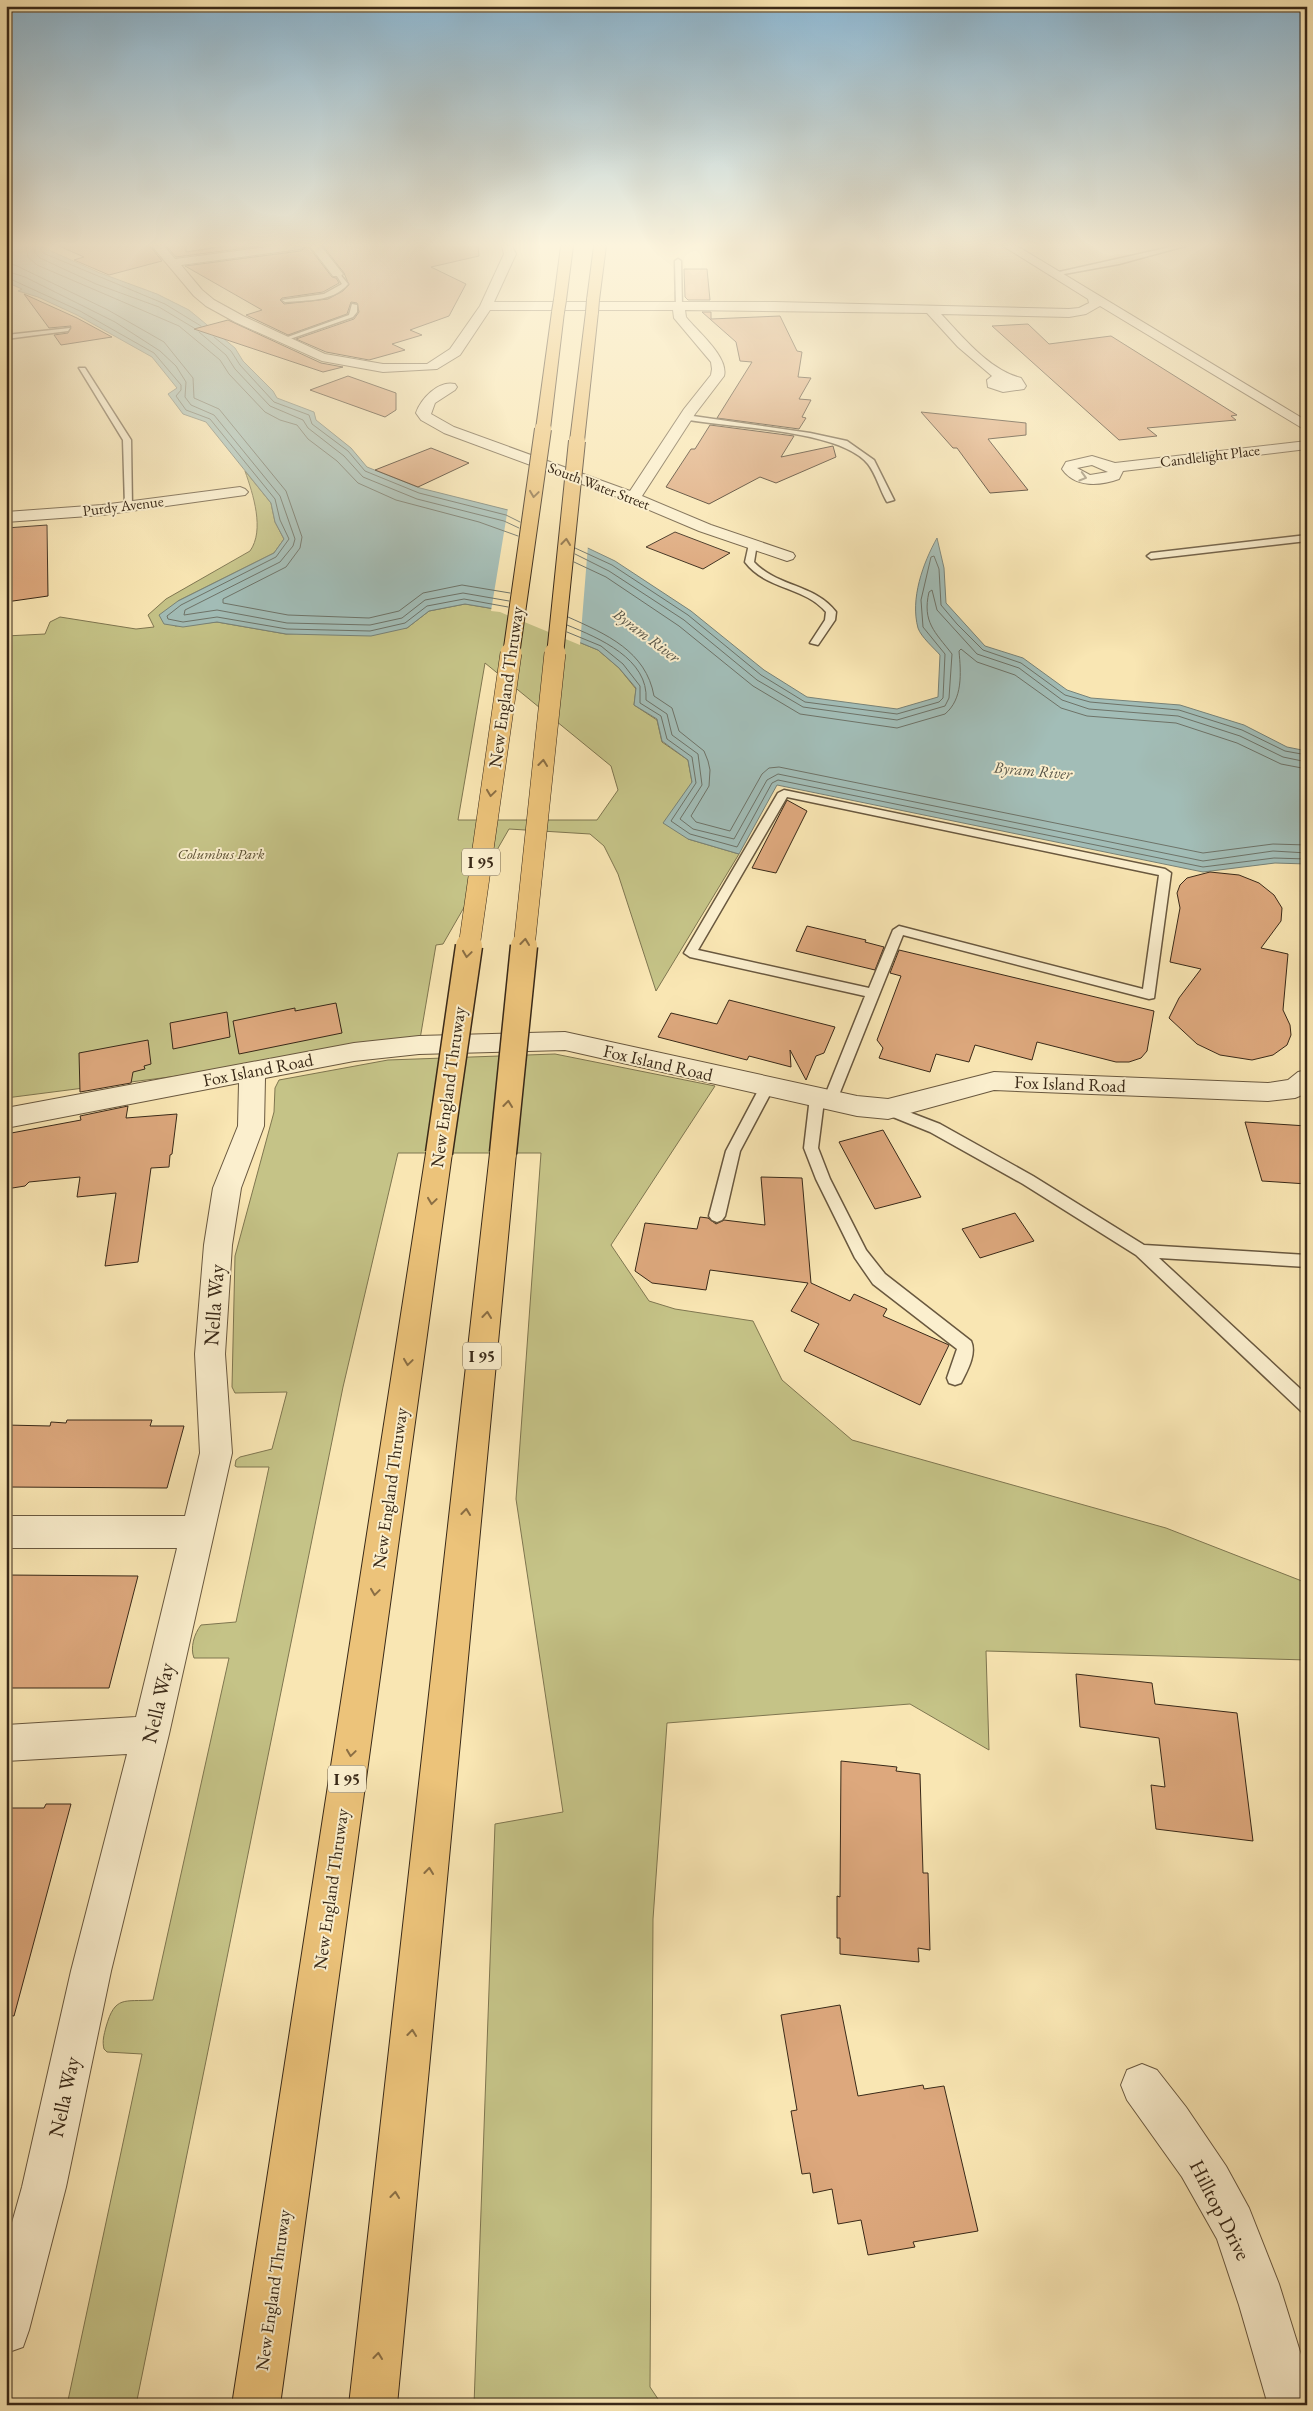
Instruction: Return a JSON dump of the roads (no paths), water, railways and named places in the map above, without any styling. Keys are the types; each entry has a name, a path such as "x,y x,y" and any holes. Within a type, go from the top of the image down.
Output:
{"highway":[{"name":"New England Thruway","path":"256,2405 439,1153 552,359"},
{"name":"I 95","path":"373,2405 561,590 587,359"}],"street":[{"path":"329,359 384,368 456,367 454,363 456,359"},
{"path":"384,368 407,381 410,373 428,367 443,359"},
{"path":"633,498 686,417 717,376 719,369 714,359"},
{"path":"979,359 1002,378"},
{"path":"1194,359 1307,426"},
{"name":"South Water Street","path":"425,404 439,393 457,385 420,390 425,404 423,413 426,418 449,430 633,498 691,522 787,556"},
{"name":"Candlelight Place","path":"1113,468 1307,445"},
{"name":"Purdy Avenue","path":"6,517 129,506 240,492"},
{"name":"Fox Island Road","path":"6,1118 252,1070 354,1052 419,1045 565,1041 823,1099 888,1109 994,1081 1268,1092 1295,1089 1307,1079"},
{"name":"Nella Way","path":"6,2330 44,2187 91,1971 151,1734 216,1454 210,1354 218,1245 227,1188 251,1126 252,1070"},
{"path":"6,1532 198,1532"},
{"path":"6,1743 151,1734"},
{"name":"Hilltop Drive","path":"1142,2085 1186,2143 1216,2193 1242,2245 1292,2405"}],"lane":[{"path":"82,370 127,440 129,506"},
{"path":"686,417 810,435 844,443 871,462 890,500"},
{"path":"1151,556 1307,538"},
{"path":"753,544 749,562 758,574 816,598 827,605 831,612 830,620 815,643"},
{"path":"873,993 690,954 784,794 1166,873 1148,995 899,930 873,993 823,1099 811,1148 860,1254 879,1279 965,1346 965,1354 955,1378"},
{"path":"717,1216 733,1151 767,1087"},
{"path":"888,1109 935,1128 1028,1180 1141,1251 1307,1406"},
{"path":"1141,1251 1307,1261"}],"water":[{"name":"Byram River","path":"153,359 241,359 273,391 277,398 314,412 316,420 351,448 367,467 420,488 508,510 615,561 691,611 764,670 807,697 897,709 938,697 940,655 925,639 918,628 916,617 919,582 937,538 944,568 946,603 985,646 1023,658 1067,690 1091,698 1180,705 1244,725 1287,747 1307,751 1307,864 1275,863 1203,872 777,785 739,854 688,839 663,823 692,782 688,760 662,741 657,719 634,705 636,688 619,668 598,650 501,610 465,604 429,611 407,628 371,636 286,634 217,622 183,627 164,624 159,615 178,601 274,553 284,539 275,522 271,503 206,422 183,414 168,394 177,388"}],"park label":[{"name":"Columbus Park","path":"221,854"}]}
